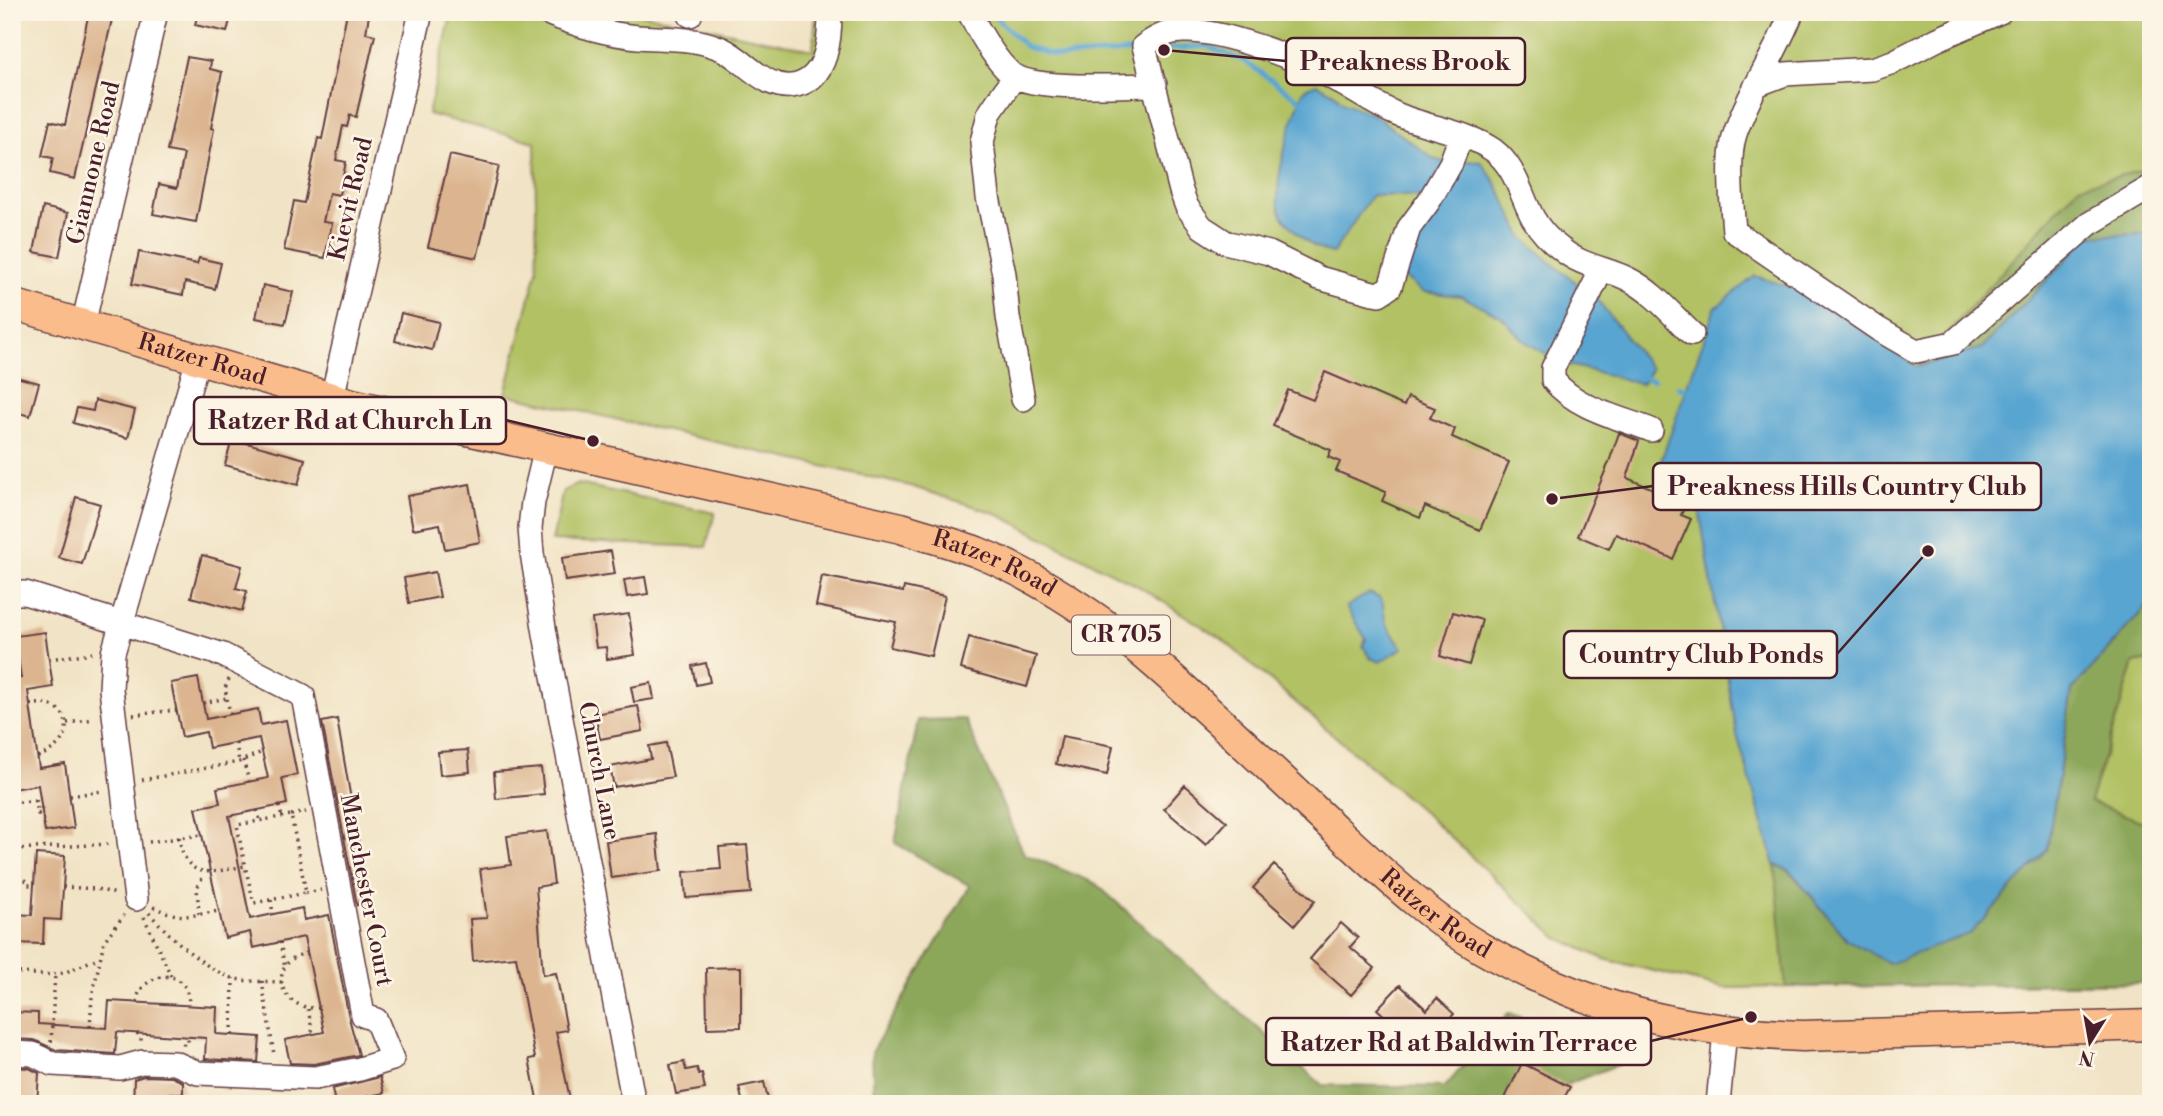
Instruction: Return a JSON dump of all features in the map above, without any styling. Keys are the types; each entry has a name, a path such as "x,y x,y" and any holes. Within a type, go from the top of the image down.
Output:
{"main road":[{"name":"Ratzer Road","path":"12,304 332,398 901,528 978,553 1009,567 1104,622 1138,649 1402,889 1479,947 1589,999 1661,1020 1726,1031 1803,1036 2151,1025"}],"street":[{"name":"Giannone Road","path":"83,325 156,12"},
{"name":"Kievit Road","path":"332,398 421,12"},
{"path":"545,12 601,31 704,43 724,50 772,83 797,85 808,79 823,60 828,48 830,12"},
{"path":"969,12 995,54 1014,77 1058,85 1154,85"},
{"path":"1792,12 1734,137 1731,191 1734,231 1878,330 1916,351 1954,343 2089,224 2151,187"},
{"path":"1756,85 1785,74 1872,68 1893,62 2000,12"},
{"path":"1461,135 1451,163 1429,201 1409,228 1390,287 1379,293 1320,278 1269,253 1225,242 1202,227 1187,207 1175,172 1146,53 1156,37 1183,31 1223,37 1285,57 1322,73 1394,113 1461,135 1493,150 1511,168 1533,219 1561,250 1644,288 1692,334"},
{"path":"1014,77 989,114 982,142 988,197 1023,399"},
{"path":"1602,269 1551,374 1564,391 1604,415 1621,418 1651,430"},
{"path":"135,899 110,675 121,623 198,359"},
{"name":"Church Lane","path":"546,448 533,502 530,528 532,553 634,1104"},
{"name":"Manchester Court","path":"12,593 25,593 223,655 303,696 363,1015 376,1020 392,1059 315,1078 198,1073 175,1063 142,1062 120,1068 52,1064 33,1054 12,1053"},
{"path":"1718,1104 1726,1031"}],"path":[{"path":"49,659 93,652 113,653"},
{"path":"12,662 19,664"},
{"path":"230,714 225,688 237,663"},
{"path":"203,703 227,698"},
{"path":"30,705 52,707 67,723 62,742 54,750 37,757"},
{"path":"67,723 176,710"},
{"path":"236,743 249,781"},
{"path":"70,796 241,761 262,752"},
{"path":"12,803 38,800 38,814 41,813 41,806"},
{"path":"279,806 282,817"},
{"path":"257,810 260,821"},
{"path":"247,905 254,904 306,893 291,815 234,826 254,904"},
{"path":"15,849 129,843 201,835"},
{"path":"179,837 181,851 189,864 204,874 246,866"},
{"path":"199,914 197,888 204,874"},
{"path":"17,914 15,908 19,877 27,881 27,885 34,885"},
{"path":"63,887 97,890 135,899 174,916 219,911"},
{"path":"90,1027 92,997 104,941 135,899"},
{"path":"135,899 172,977"},
{"path":"135,899 172,939 224,975 282,982"},
{"path":"271,900 274,914"},
{"path":"280,942 285,968 282,982 292,1002 308,1008 319,1008"},
{"path":"15,943 12,970 55,974 100,957"},
{"path":"285,968 296,956 307,953"},
{"path":"52,1064 50,1053 55,974"},
{"path":"136,1002 138,992 144,986 158,978 172,977 179,979 188,988 190,1006"},
{"path":"232,1035 233,978"},
{"path":"262,981 278,1076"},
{"path":"308,1008 313,1034"}],"green space":[{"path":"452,12 633,12 813,50 816,12 2151,12 2151,983 1724,988 1604,959 1558,938 1429,817 1222,639 1138,586 995,513 910,486 505,394 537,270 535,142 428,114"},
{"path":"2151,168 2151,234 2089,237 1982,348 1917,367 2079,186"},
{"path":"578,484 715,513 706,547 552,541 563,491"},
{"path":"2151,601 2151,660 2134,663 2090,802 2151,825 2151,983 1786,987 1775,865 1789,870 1847,939 2047,850 2072,690"},
{"path":"965,719 1024,854 1095,883 1322,1085 1445,1087 1509,1013 1575,1040 1640,1056 1524,1101 1523,1104 874,1104 872,1051 970,886 895,843 918,720"}],"water":[{"path":"1317,84 1334,93 1342,102 1374,115 1434,159 1456,165 1468,161 1481,162 1496,183 1523,238 1596,298 1651,369 1642,384 1562,363 1524,341 1501,316 1461,296 1423,292 1404,277 1428,201 1422,198 1372,195 1333,253 1317,248 1300,236 1282,215 1278,189 1280,171 1304,89"},
{"path":"2151,234 2151,601 2072,690 2047,850 1971,933 1889,964 1847,939 1790,870 1775,865 1737,735 1698,502 1660,464 1715,308 1755,276 1813,294 1917,367 1982,348 2089,236"},
{"path":"1369,593 1381,600 1386,623 1403,648 1380,662 1370,658 1363,646 1366,639 1346,607"}],"building":[{"path":"89,12 113,15 75,179 50,173 53,158 42,156 50,121 65,125"},
{"path":"198,12 232,12 227,32 195,25"},
{"path":"347,12 369,15 366,33 375,35 356,117 350,115 347,127 343,126 336,160 346,162 339,195 329,193 323,222 332,223 325,258 284,250 294,201 304,203 318,138 322,139"},
{"path":"187,57 211,61 210,69 222,72 196,222 153,214 159,184 177,188 184,154 167,151"},
{"path":"450,155 499,166 477,258 428,247"},
{"path":"43,207 68,213 59,257 34,252"},
{"path":"139,252 197,264 199,258 221,263 215,289 185,282 183,295 132,284"},
{"path":"263,285 293,292 285,324 256,318"},
{"path":"401,313 439,322 432,350 395,341"},
{"path":"1325,372 1404,406 1408,397 1435,408 1430,418 1455,429 1452,437 1509,462 1480,530 1425,506 1420,518 1382,501 1386,492 1336,471 1340,462 1328,457 1331,450 1273,426 1288,390 1313,400"},
{"path":"12,376 39,383 30,416 12,411"},
{"path":"95,400 135,410 128,438 73,423 77,408 93,411"},
{"path":"1619,433 1639,441 1627,478 1658,491 1660,487 1688,499 1681,515 1691,519 1673,559 1616,534 1609,549 1578,536"},
{"path":"232,439 305,459 298,485 225,465"},
{"path":"470,484 480,542 445,549 440,524 413,529 407,496"},
{"path":"76,497 100,504 82,564 59,558"},
{"path":"611,551 615,574 565,581 562,558"},
{"path":"202,555 242,566 236,588 247,591 242,611 191,597"},
{"path":"435,572 440,597 409,603 404,578"},
{"path":"822,576 903,592 904,587 945,596 931,656 890,647 896,622 816,606"},
{"path":"645,577 648,594 627,597 624,580"},
{"path":"1453,612 1482,620 1469,665 1440,656"},
{"path":"629,614 635,655 607,659 606,647 596,648 592,619"},
{"path":"45,632 53,687 28,691 39,768 65,764 74,828 45,832 38,785 12,789 12,679 21,678 15,636"},
{"path":"969,637 1036,656 1027,687 961,669"},
{"path":"706,663 710,682 696,685 692,666"},
{"path":"198,678 206,719 258,709 261,725 286,720 297,775 282,778 287,804 229,816 250,919 302,908 304,920 329,915 359,1055 314,1064 290,1063 285,1040 324,1032 304,937 253,948 250,932 225,938 196,808 220,803 217,788 268,778 259,738 209,748 206,732 182,737 171,683"},
{"path":"651,683 654,699 634,702 631,687"},
{"path":"638,706 643,731 600,739 595,714"},
{"path":"337,719 369,903 357,905 322,722"},
{"path":"1062,736 1113,746 1107,775 1056,764"},
{"path":"666,743 673,777 614,787 610,767 651,759 649,746"},
{"path":"468,750 470,772 440,775 438,752"},
{"path":"541,768 544,794 496,799 494,772"},
{"path":"1185,785 1227,822 1206,845 1164,809"},
{"path":"547,831 554,884 536,887 543,975 556,973 567,1030 556,1032 571,1104 538,1104 529,1059 535,1058 516,957 473,961 470,919 487,918 480,869 511,865 507,836"},
{"path":"657,834 661,871 611,878 606,841"},
{"path":"747,845 751,893 686,898 684,872 721,869 719,847"},
{"path":"36,854 65,856 61,920 44,919 43,944 12,943 12,914 32,915"},
{"path":"1274,865 1315,901 1295,925 1253,888"},
{"path":"1341,923 1358,938 1350,947 1375,968 1351,995 1310,959"},
{"path":"741,967 741,1027 707,1028 706,968"},
{"path":"1400,985 1427,1010 1437,998 1454,1014 1421,1049 1377,1009"},
{"path":"109,1001 217,1007 216,1034 260,1037 258,1062 205,1059 206,1038 117,1032 115,1054 56,1050 34,1040 12,1039 12,1012 38,1013 38,1024 107,1028"},
{"path":"684,1062 686,1070 697,1068 699,1075 702,1074 705,1089 676,1094 670,1065"},
{"path":"1522,1063 1570,1087 1561,1104 1517,1104 1505,1098"},
{"path":"12,1067 29,1068 39,1073 37,1104 12,1104"},
{"path":"144,1076 172,1077 183,1082 183,1094 170,1093 169,1104 133,1104 134,1079"},
{"path":"380,1077 384,1093 335,1103 332,1089"},
{"path":"764,1082 769,1104 743,1104 739,1087"}],"waterway":[{"path":"990,12 1026,47 1060,57 1140,51"},
{"path":"1154,50 1207,46 1244,61 1300,100"},
{"path":"1646,378 1653,380"},
{"path":"1678,387 1686,389"}],"place":[{"name":"Preakness Brook","path":"1164,50"},
{"name":"Ratzer Rd at Church Ln","path":"593,441"},
{"name":"Preakness Hills Country Club","path":"1552,499"},
{"name":"Country Club Ponds","path":"1928,551"},
{"name":"Ratzer Rd at Baldwin Terrace","path":"1751,1017"}]}
